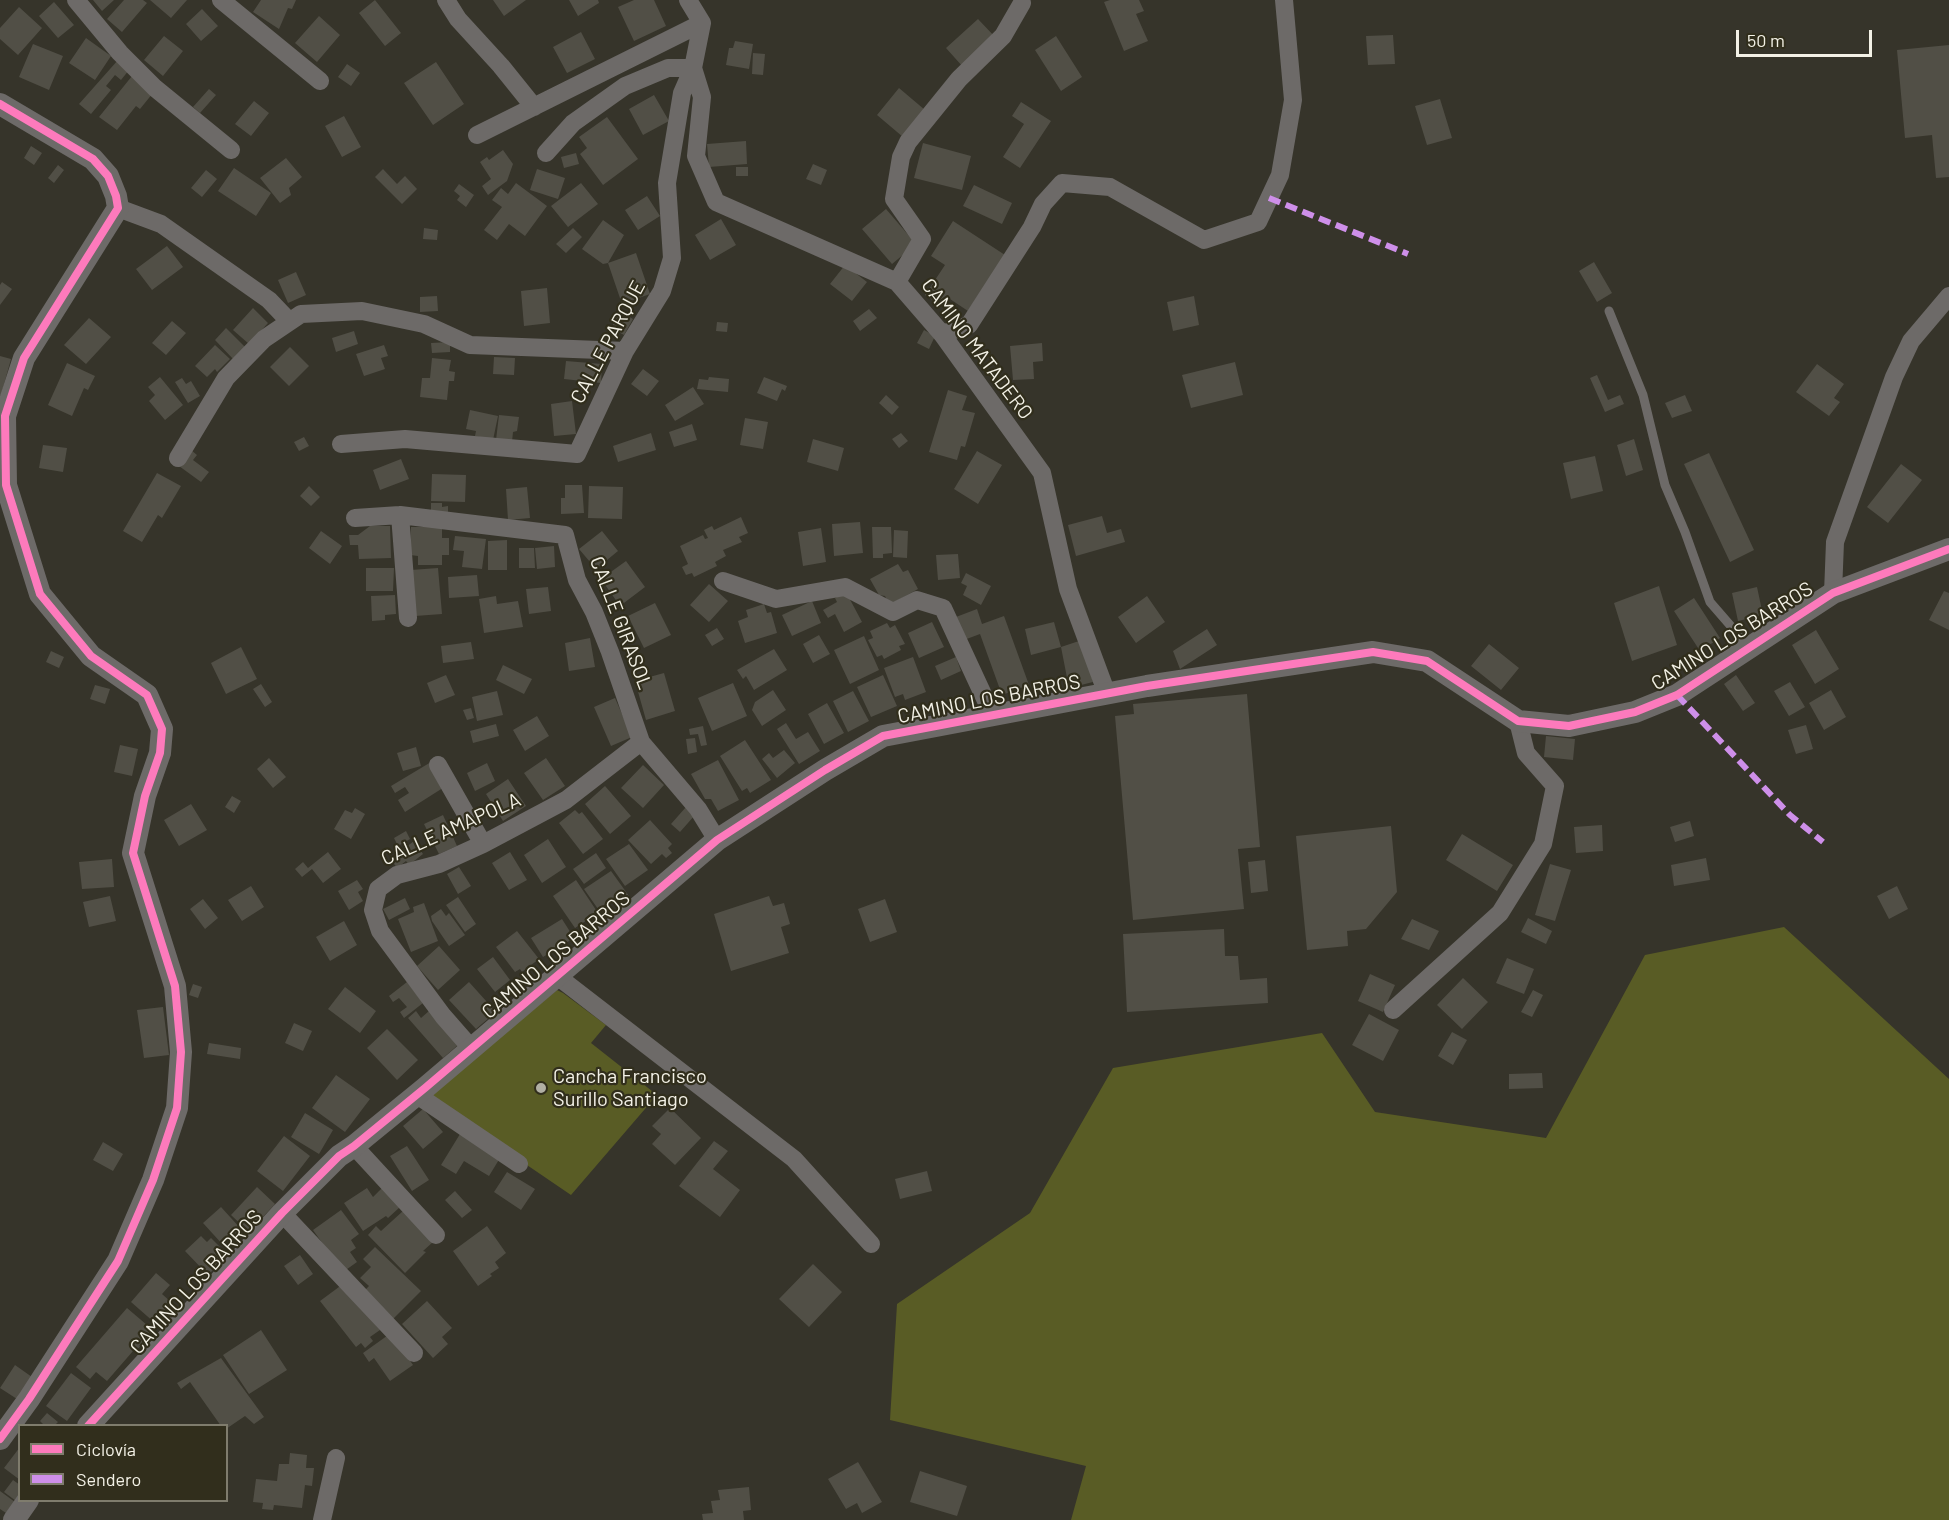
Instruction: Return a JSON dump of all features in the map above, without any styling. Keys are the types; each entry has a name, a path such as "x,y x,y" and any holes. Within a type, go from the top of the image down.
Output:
{"street":[{"path":"76,0 120,53 155,88 231,150"},
{"path":"221,0 321,81"},
{"path":"446,0 458,19 501,66 534,107"},
{"path":"477,135 702,23 688,0"},
{"path":"942,334 969,325 1032,227 1043,204 1062,183 1110,187 1204,240 1258,222 1280,175 1293,100 1284,0"},
{"path":"897,282 922,239 894,198 901,157 908,142 959,79 1003,36 1022,3"},
{"name":"CAMINO MATADERO","path":"702,23 693,68 702,97 696,156 716,202 897,282 942,334 1042,473 1068,589 1107,694"},
{"path":"546,153 573,123 625,86 668,68 693,68"},
{"name":"CALLE PARQUE","path":"341,444 405,439 577,454 625,351 662,291 672,258 667,183 682,93 693,68"},
{"path":"0,104 93,159 108,177 116,196 118,208 24,358 5,416 6,485 40,594 91,656 147,695 162,729 160,753 144,796 133,853 176,987 181,1052 177,1108 153,1180 118,1261 0,1439"},
{"path":"118,208 160,224 269,300 289,321"},
{"path":"1833,593 1835,542 1894,377 1911,341 1949,296"},
{"path":"178,458 226,378 264,339 301,314 362,310 424,324 470,345 625,351"},
{"path":"400,515 408,618"},
{"name":"CALLE GIRASOL","path":"355,518 400,515 566,535 577,580 594,612 610,652 641,742 698,809 717,840"},
{"name":"CAMINO LOS BARROS","path":"89,1424 282,1213 339,1156 417,1095 717,840 825,770 883,736 1147,686 1373,652 1427,661 1518,721 1569,726 1635,712 1677,695 1833,593 1949,549"},
{"path":"723,581 776,599 845,587 893,612 917,600 943,608 993,716"},
{"path":"1393,1010 1500,913 1543,844 1555,786 1526,753 1518,721"},
{"name":"CALLE AMAPOLA","path":"471,1048 443,1016 380,931 373,910 378,889 397,875 439,864 483,844 566,800 641,742"},
{"path":"438,765 483,844"},
{"path":"557,976 794,1159 871,1244"},
{"path":"417,1095 519,1164"},
{"path":"354,1146 436,1235"},
{"path":"282,1213 414,1353"},
{"path":"322,1520 336,1458"},
{"path":"14,1520 27,1502"}],"lane":[{"path":"1609,311 1643,395 1665,484 1710,602 1749,647"}],"green space":[{"path":"1784,927 1949,1079 1949,1520 1071,1520 1086,1466 890,1420 897,1304 1030,1213 1113,1068 1322,1033 1375,1112 1546,1138 1645,955"},
{"path":"557,990 606,1025 591,1043 657,1095 571,1195 427,1097"}],"building":[{"path":"93,0 114,0 102,11"},
{"path":"124,0 143,0 147,3 122,32 107,19"},
{"path":"150,0 187,0 171,18"},
{"path":"261,0 296,0 292,9 288,8 279,29 253,12"},
{"path":"375,0 401,33 385,46 359,13"},
{"path":"493,0 526,0 504,16"},
{"path":"569,0 598,0 599,3 578,16"},
{"path":"634,0 654,0 666,26 634,41 618,7"},
{"path":"1139,0 1144,11 1136,14 1148,41 1124,51 1104,2"},
{"path":"54,2 74,25 58,38 39,16"},
{"path":"19,7 42,28 18,55 0,39 0,28"},
{"path":"202,9 218,26 201,41 186,24"},
{"path":"319,16 340,35 317,62 295,43"},
{"path":"978,19 996,38 963,67 946,48"},
{"path":"581,32 595,59 567,73 553,47"},
{"path":"1393,35 1395,64 1368,65 1366,36"},
{"path":"164,36 183,51 163,76 144,60"},
{"path":"1056,36 1082,77 1061,91 1035,50"},
{"path":"86,38 111,56 95,80 69,63"},
{"path":"735,41 753,44 749,69 726,65 729,48 733,48"},
{"path":"33,44 63,56 49,90 19,77"},
{"path":"1949,45 1949,177 1936,178 1932,135 1905,138 1897,50"},
{"path":"753,53 765,54 763,75 752,74"},
{"path":"118,60 129,70 121,80 115,75 106,86 111,90 91,114 79,104"},
{"path":"436,62 464,104 433,125 404,83"},
{"path":"347,64 360,73 351,86 338,77"},
{"path":"132,76 153,93 140,109 136,106 117,130 99,117"},
{"path":"899,88 925,110 903,137 877,115"},
{"path":"209,89 216,95 200,113 193,107"},
{"path":"654,95 669,121 643,135 629,109"},
{"path":"1440,99 1452,138 1427,145 1415,106"},
{"path":"254,101 269,113 251,136 235,124"},
{"path":"1021,102 1051,121 1020,168 1003,157 1024,124 1012,116"},
{"path":"344,116 361,147 342,157 325,126"},
{"path":"607,117 638,159 603,185 580,154 587,148 579,137"},
{"path":"746,141 747,164 709,167 707,144"},
{"path":"923,143 971,156 962,190 914,178"},
{"path":"31,146 42,153 34,165 24,158"},
{"path":"503,150 513,164 507,181 488,195 482,186 491,179 480,162 487,157 489,160"},
{"path":"576,153 579,164 564,168 561,157"},
{"path":"286,158 302,177 289,188 291,195 280,203 260,178"},
{"path":"813,164 827,170 821,185 806,179"},
{"path":"58,165 64,170 54,183 48,178"},
{"path":"736,167 748,167 748,176 736,176"},
{"path":"234,168 271,193 256,216 218,191"},
{"path":"383,169 397,184 405,176 417,189 402,204 375,177"},
{"path":"537,169 565,178 558,199 530,190"},
{"path":"206,170 217,179 202,197 191,188"},
{"path":"516,183 547,206 525,236 509,224 497,240 484,230 502,207 492,200 501,188 508,194"},
{"path":"581,183 598,204 568,227 551,206"},
{"path":"459,184 474,195 466,207 457,200 460,196 454,191"},
{"path":"974,185 1012,203 1002,224 963,206"},
{"path":"647,196 660,216 638,230 625,210"},
{"path":"886,209 916,244 892,264 862,229"},
{"path":"721,219 736,245 710,260 695,235"},
{"path":"603,220 624,235 608,263 603,264 582,249"},
{"path":"953,221 1005,255 968,311 947,297 941,306 925,295 945,265 931,256"},
{"path":"424,228 438,230 437,240 423,239"},
{"path":"573,228 582,237 566,253 556,244"},
{"path":"167,246 183,267 152,290 136,269"},
{"path":"636,253 650,294 622,304 608,263"},
{"path":"1594,262 1612,293 1597,302 1579,271"},
{"path":"845,265 867,282 852,301 830,284"},
{"path":"296,272 306,295 288,303 278,280"},
{"path":"2,282 12,289 0,305 0,285"},
{"path":"547,288 550,323 524,326 521,291"},
{"path":"437,296 438,311 420,312 420,297"},
{"path":"1194,296 1199,325 1173,331 1167,302"},
{"path":"253,308 268,323 249,344 233,330"},
{"path":"869,309 877,318 860,331 853,321"},
{"path":"620,312 633,319 624,335 611,328"},
{"path":"89,318 111,337 86,364 64,345"},
{"path":"172,321 186,333 166,355 152,343"},
{"path":"717,322 728,323 727,332 716,331"},
{"path":"226,328 246,348 234,360 215,340"},
{"path":"924,330 935,336 929,349 917,343"},
{"path":"354,331 358,344 336,352 332,338"},
{"path":"450,342 450,352 432,353 431,343"},
{"path":"1042,343 1043,361 1033,362 1034,379 1013,380 1010,346"},
{"path":"215,345 230,359 217,372 215,369 207,377 195,366"},
{"path":"384,345 388,356 381,358 385,369 364,376 356,354"},
{"path":"290,347 309,366 289,386 270,367"},
{"path":"0,356 11,359 1,395 0,395"},
{"path":"494,357 515,358 514,375 493,374"},
{"path":"432,358 451,360 449,371 455,372 454,381 449,381 447,400 420,397 422,378 430,378"},
{"path":"566,361 602,364 601,383 564,379"},
{"path":"1235,362 1243,395 1191,408 1182,375"},
{"path":"67,363 95,376 88,390 84,388 72,416 48,405"},
{"path":"1817,364 1844,384 1834,398 1840,402 1829,416 1796,392"},
{"path":"643,369 659,381 647,396 631,384"},
{"path":"1597,375 1608,400 1620,395 1624,404 1605,412 1590,378"},
{"path":"160,377 183,405 165,420 149,401 155,395 148,387"},
{"path":"709,377 729,379 728,392 697,389 699,379 708,380"},
{"path":"764,377 787,386 785,391 782,389 777,401 757,393"},
{"path":"182,378 186,384 191,381 200,396 188,403 175,382"},
{"path":"693,387 704,404 675,421 665,405"},
{"path":"948,390 967,396 962,410 975,413 965,447 961,446 957,460 929,452"},
{"path":"886,395 899,407 892,415 879,403"},
{"path":"1685,395 1692,411 1672,418 1665,403"},
{"path":"572,401 576,434 554,436 551,404"},
{"path":"470,410 498,416 493,440 475,436 476,431 466,429"},
{"path":"499,415 519,417 517,431 513,432 512,442 496,440"},
{"path":"745,418 768,422 763,449 740,445"},
{"path":"692,424 697,440 674,447 669,432"},
{"path":"651,433 656,450 618,462 613,446"},
{"path":"901,433 908,441 899,448 892,439"},
{"path":"304,437 309,446 299,451 294,442"},
{"path":"813,439 844,448 838,471 807,462"},
{"path":"1634,439 1643,470 1626,476 1617,445"},
{"path":"43,445 67,448 63,472 39,468"},
{"path":"191,450 197,455 193,460 209,472 201,482 179,466"},
{"path":"977,451 1002,465 978,504 954,489"},
{"path":"1709,453 1754,550 1730,562 1684,464"},
{"path":"1595,456 1603,491 1571,499 1563,463"},
{"path":"401,459 409,479 380,490 373,470"},
{"path":"1901,464 1922,480 1888,523 1867,507"},
{"path":"157,473 181,486 162,518 158,515 142,542 123,531"},
{"path":"432,474 466,475 465,502 431,501"},
{"path":"565,485 582,485 584,513 561,514 561,498 565,498"},
{"path":"309,486 320,497 311,506 300,496"},
{"path":"589,486 623,487 622,519 588,518"},
{"path":"527,487 530,518 508,520 506,489"},
{"path":"431,503 442,503 442,507 448,506 448,516 431,517"},
{"path":"1102,516 1107,533 1121,529 1125,542 1076,556 1068,525"},
{"path":"741,517 748,533 739,537 742,542 723,550 726,556 715,562 717,566 694,577 692,573 686,575 682,567 688,564 680,546 703,535 705,539 708,538 704,530 712,526 714,530"},
{"path":"860,522 863,553 834,556 832,524"},
{"path":"370,526 390,526 391,558 359,559 358,545 350,545 349,535 358,535"},
{"path":"411,527 442,527 442,538 449,538 449,555 442,555 442,565 418,565 418,556 410,555"},
{"path":"872,527 891,527 892,553 883,554 883,558 873,558"},
{"path":"821,528 826,562 803,566 798,532"},
{"path":"894,530 908,531 907,558 893,557"},
{"path":"321,531 342,546 330,564 309,548"},
{"path":"602,531 618,551 596,569 579,549"},
{"path":"455,536 486,539 482,569 462,567 464,551 453,550"},
{"path":"507,540 507,570 488,570 488,541"},
{"path":"554,546 555,567 537,569 535,548"},
{"path":"519,548 534,548 535,568 519,568"},
{"path":"958,554 960,578 938,580 936,555"},
{"path":"626,561 645,587 620,606 601,579"},
{"path":"898,564 903,572 908,570 918,589 889,605 885,596 879,595 870,579"},
{"path":"366,568 394,568 393,591 366,591"},
{"path":"438,568 442,614 415,616 411,570"},
{"path":"966,573 991,586 981,605 963,595 967,586 961,583"},
{"path":"477,575 479,596 449,598 448,577"},
{"path":"709,584 728,601 709,622 690,605"},
{"path":"1659,586 1677,645 1632,661 1614,603"},
{"path":"548,587 551,611 529,614 526,589"},
{"path":"1757,587 1763,615 1738,621 1732,593"},
{"path":"1944,591 1949,593 1949,630 1929,620"},
{"path":"846,592 862,622 844,632 835,614 828,618 823,610 837,602 835,598"},
{"path":"395,595 396,614 385,615 385,620 372,621 371,596"},
{"path":"496,596 497,604 518,601 523,627 484,633 479,599"},
{"path":"1147,596 1165,622 1136,643 1118,617"},
{"path":"1694,598 1720,638 1700,651 1674,611"},
{"path":"812,601 821,623 792,636 782,615"},
{"path":"655,603 671,635 644,648 628,616"},
{"path":"764,604 767,613 771,612 777,633 745,643 738,621 748,617 746,610"},
{"path":"977,609 982,624 1004,616 1029,685 1002,695 980,634 964,640 956,617"},
{"path":"932,622 944,647 919,658 908,633"},
{"path":"1054,622 1061,647 1031,655 1025,629"},
{"path":"887,623 890,628 895,625 905,644 899,646 901,650 884,659 882,655 877,657 868,640 873,638 870,631"},
{"path":"717,628 724,639 712,646 705,635"},
{"path":"1207,629 1217,645 1180,669 1173,651"},
{"path":"1816,630 1839,669 1815,684 1792,645"},
{"path":"819,635 830,654 813,663 803,644"},
{"path":"864,636 879,670 850,684 834,650"},
{"path":"590,638 595,667 569,671 565,643"},
{"path":"1082,640 1093,682 1069,688 1061,647"},
{"path":"471,642 474,659 443,663 441,646"},
{"path":"1489,644 1519,668 1501,690 1471,666"},
{"path":"241,647 257,679 226,694 211,663"},
{"path":"774,649 787,670 754,690 746,676 743,679 737,670"},
{"path":"51,651 64,657 59,668 46,662"},
{"path":"913,657 926,692 905,700 903,694 895,697 884,668"},
{"path":"956,657 961,671 941,680 935,666"},
{"path":"503,665 532,679 524,694 496,680"},
{"path":"664,673 675,711 646,720 635,681"},
{"path":"446,675 455,695 435,703 427,683"},
{"path":"883,675 897,706 871,717 857,687"},
{"path":"1736,675 1755,703 1743,711 1724,684"},
{"path":"1790,682 1805,707 1789,716 1774,691"},
{"path":"733,683 747,716 712,731 698,698"},
{"path":"261,684 272,702 265,707 253,689"},
{"path":"95,685 110,689 105,704 90,699"},
{"path":"773,690 786,710 762,726 752,710 755,702"},
{"path":"1831,690 1846,717 1824,730 1809,703"},
{"path":"497,691 503,715 477,721 472,697"},
{"path":"853,691 869,721 848,732 833,701"},
{"path":"1247,694 1260,847 1238,849 1244,909 1133,920 1115,716 1134,714 1133,704"},
{"path":"615,698 632,737 611,746 594,707"},
{"path":"827,703 844,733 824,744 808,714"},
{"path":"471,708 474,718 467,720 463,710"},
{"path":"537,716 549,736 525,751 513,730"},
{"path":"786,723 796,739 808,732 820,751 799,764 777,729"},
{"path":"496,724 499,736 473,743 470,731"},
{"path":"1806,725 1813,749 1796,754 1788,730"},
{"path":"703,726 707,745 701,746 698,734 690,735 689,729"},
{"path":"1546,736 1575,739 1573,760 1544,757"},
{"path":"695,738 697,752 688,754 686,739"},
{"path":"745,740 771,780 750,793 747,788 742,791 720,756"},
{"path":"120,745 138,749 132,776 114,772"},
{"path":"416,747 421,766 403,771 397,753"},
{"path":"784,750 795,763 777,778 762,759 769,753 773,758"},
{"path":"269,758 286,777 273,788 257,769"},
{"path":"546,758 565,786 543,800 524,773"},
{"path":"718,760 739,800 718,811 711,799 705,799 691,774"},
{"path":"431,762 446,786 405,812 398,800 409,793 405,787 395,793 391,786"},
{"path":"487,763 495,781 475,791 467,773"},
{"path":"643,765 664,785 643,808 621,788"},
{"path":"508,779 526,806 503,821 486,794"},
{"path":"605,786 631,816 610,834 585,804"},
{"path":"232,796 241,801 234,813 225,807"},
{"path":"191,804 207,830 179,846 164,820"},
{"path":"686,807 695,815 680,832 671,824"},
{"path":"355,808 365,814 351,839 334,829 345,810 352,813"},
{"path":"575,810 579,814 582,812 603,839 583,854 559,823"},
{"path":"443,815 457,846 439,854 424,824"},
{"path":"650,820 672,844 668,848 672,853 666,858 662,854 651,864 628,840"},
{"path":"1690,821 1694,836 1675,842 1670,827"},
{"path":"1602,825 1603,851 1576,853 1574,827"},
{"path":"1391,826 1397,892 1366,929 1347,931 1348,946 1307,950 1296,836"},
{"path":"406,831 410,839 398,846 394,838"},
{"path":"1462,834 1513,865 1497,891 1446,860"},
{"path":"548,839 566,867 542,883 524,855"},
{"path":"414,841 423,854 409,865 406,861 397,868 392,861 403,854 401,851"},
{"path":"629,844 648,870 625,886 606,859"},
{"path":"328,852 341,869 323,883 312,869 302,877 295,869 303,862 308,868"},
{"path":"510,852 527,880 509,890 492,863"},
{"path":"596,853 606,868 584,884 573,869"},
{"path":"1706,858 1710,880 1674,886 1671,865"},
{"path":"112,859 114,887 82,889 79,862"},
{"path":"1265,860 1268,891 1251,893 1248,862"},
{"path":"1550,864 1571,870 1555,921 1535,915"},
{"path":"459,867 471,886 458,894 447,874"},
{"path":"611,871 629,896 615,905 612,900 598,909 584,889"},
{"path":"357,880 363,889 358,892 363,901 349,910 338,891"},
{"path":"576,880 598,913 575,928 553,896"},
{"path":"251,886 264,907 242,921 228,900"},
{"path":"1897,886 1908,909 1889,919 1877,896"},
{"path":"110,896 116,921 89,927 83,902"},
{"path":"769,896 773,906 784,903 790,924 781,927 789,953 731,971 714,914"},
{"path":"458,897 476,924 465,932 446,905"},
{"path":"405,898 410,909 389,920 383,909"},
{"path":"203,899 218,918 205,929 190,909"},
{"path":"885,899 897,932 870,942 858,909"},
{"path":"424,903 438,941 411,952 398,919 414,912 413,907"},
{"path":"441,909 446,916 449,913 465,935 449,946 432,921 431,916"},
{"path":"1528,918 1552,931 1546,944 1521,932"},
{"path":"562,919 574,938 543,957 531,938"},
{"path":"1412,919 1439,931 1429,950 1401,939"},
{"path":"344,921 357,945 330,961 316,937"},
{"path":"1224,929 1225,956 1238,956 1240,980 1267,978 1268,1003 1127,1012 1123,934"},
{"path":"517,931 539,959 522,972 520,969 515,972 496,947"},
{"path":"439,946 460,970 438,990 417,966"},
{"path":"493,957 510,980 495,992 477,969"},
{"path":"1507,958 1534,969 1524,994 1496,983"},
{"path":"1370,974 1395,985 1383,1012 1358,1001"},
{"path":"1463,978 1488,1002 1462,1029 1437,1005"},
{"path":"407,982 423,1003 404,1018 400,1012 407,1007 399,998 393,1002 389,996"},
{"path":"469,982 496,1012 476,1029 449,1000"},
{"path":"193,984 202,987 198,998 189,995"},
{"path":"345,987 376,1011 360,1033 328,1009"},
{"path":"1533,990 1543,995 1532,1017 1521,1012"},
{"path":"163,1007 169,1055 144,1058 137,1010"},
{"path":"416,1011 421,1018 429,1011 458,1045 443,1058 408,1018"},
{"path":"1369,1014 1399,1030 1383,1061 1352,1045"},
{"path":"294,1023 312,1031 303,1051 285,1043"},
{"path":"387,1029 418,1060 397,1080 367,1048"},
{"path":"1452,1032 1467,1040 1453,1065 1438,1056"},
{"path":"209,1043 241,1048 240,1059 207,1054"},
{"path":"1542,1073 1543,1088 1509,1089 1509,1074"},
{"path":"336,1075 370,1099 345,1132 312,1108"},
{"path":"670,1108 701,1138 675,1165 652,1144 661,1134 652,1126"},
{"path":"423,1109 443,1132 423,1149 403,1126"},
{"path":"305,1113 333,1130 319,1154 291,1137"},
{"path":"460,1134 500,1158 489,1176 464,1161 456,1174 441,1165"},
{"path":"284,1136 310,1156 283,1191 257,1171"},
{"path":"714,1141 728,1151 713,1169 740,1190 720,1217 679,1186"},
{"path":"103,1142 123,1154 113,1171 93,1160"},
{"path":"407,1146 429,1180 412,1191 390,1156"},
{"path":"927,1171 932,1191 900,1199 895,1179"},
{"path":"507,1172 535,1189 521,1210 494,1192"},
{"path":"257,1187 275,1204 249,1232 231,1215"},
{"path":"367,1188 373,1197 382,1188 400,1207 388,1218 386,1216 363,1231 344,1203"},
{"path":"455,1191 472,1210 462,1218 445,1200"},
{"path":"221,1207 241,1229 223,1245 203,1223"},
{"path":"341,1210 359,1234 351,1240 356,1248 350,1252 357,1262 343,1272 313,1230"},
{"path":"403,1211 433,1242 405,1273 368,1235 376,1226 381,1231"},
{"path":"487,1226 506,1253 495,1262 499,1268 478,1286 453,1251"},
{"path":"201,1236 207,1242 211,1238 228,1255 208,1275 185,1251"},
{"path":"375,1247 421,1291 392,1320 363,1292 369,1286 360,1278 371,1267 363,1259"},
{"path":"300,1255 313,1274 298,1285 284,1266"},
{"path":"813,1264 842,1292 809,1327 779,1299"},
{"path":"156,1273 170,1285 162,1294 180,1310 163,1330 131,1302"},
{"path":"343,1284 380,1330 370,1337 373,1341 365,1348 361,1343 356,1347 320,1301"},
{"path":"427,1301 452,1328 442,1337 448,1344 433,1358 402,1324"},
{"path":"127,1308 154,1331 107,1381 96,1372 90,1379 76,1367"},
{"path":"261,1330 287,1370 249,1394 223,1355"},
{"path":"391,1333 413,1365 390,1381 374,1358 369,1362 363,1353"},
{"path":"221,1358 264,1417 254,1424 245,1416 228,1428 228,1424 220,1424 190,1382 181,1389 177,1383"},
{"path":"15,1365 32,1377 17,1399 0,1388"},
{"path":"71,1373 91,1388 67,1421 46,1406"},
{"path":"47,1413 58,1422 43,1424 40,1421"},
{"path":"18,1450 18,1478 4,1468"},
{"path":"290,1453 307,1455 306,1468 314,1468 312,1486 305,1485 302,1508 274,1505 273,1510 262,1509 263,1503 253,1502 256,1479 277,1481 279,1464 289,1464"},
{"path":"858,1462 882,1502 862,1513 857,1503 846,1509 828,1479"},
{"path":"920,1471 967,1486 957,1516 910,1502"},
{"path":"13,1480 18,1484 16,1501 4,1492"},
{"path":"749,1487 751,1510 743,1511 744,1520 703,1520 702,1514 713,1513 711,1501 720,1500 718,1490"},
{"path":"0,1491 15,1502 6,1513 0,1509"}],"marked path":[{"path":"1269,198 1408,254"},
{"path":"1677,695 1790,815 1823,842"}],"cycle path":[{"path":"0,104 93,159 108,176 116,196 118,208 24,358 5,416 6,485 40,594 91,656 147,695 162,729 160,753 145,796 133,853 175,986 181,1052 177,1108 153,1180 118,1261 29,1399 0,1439"},
{"path":"90,1424 282,1213 339,1156 425,1088 717,840 825,770 883,736 1147,686 1373,652 1427,661 1518,721 1569,726 1635,712 1677,695 1833,593 1949,549"}],"place":[{"name":"Cancha Francisco Surillo Santiago","path":"541,1088"}]}
